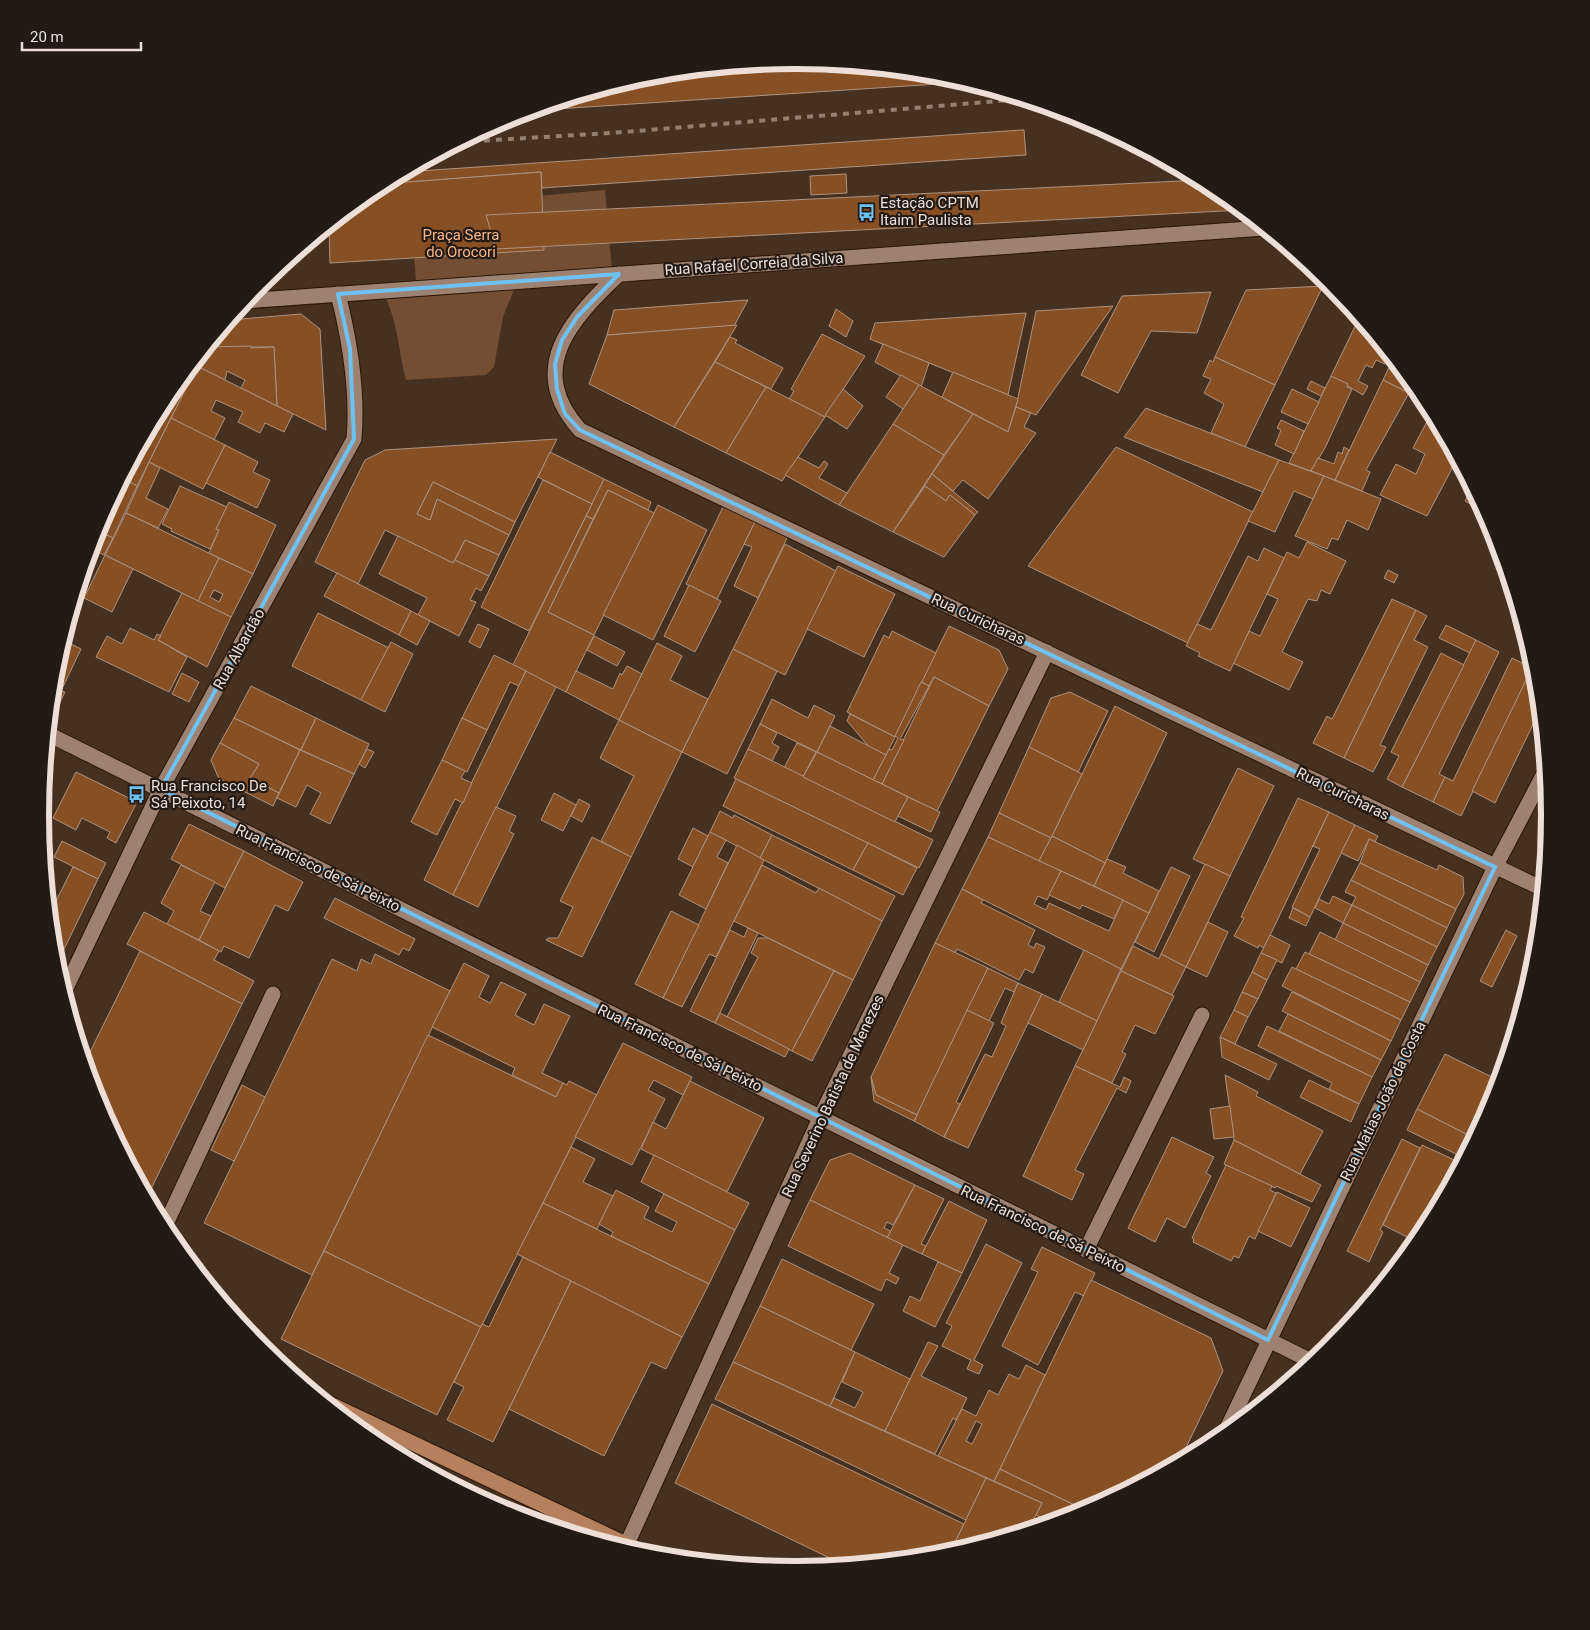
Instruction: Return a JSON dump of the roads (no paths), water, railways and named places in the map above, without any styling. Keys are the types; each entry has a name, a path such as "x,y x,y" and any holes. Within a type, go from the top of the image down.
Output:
{"main road":[{"path":"349,1413 618,1540"}],"street":[{"name":"Rua Rafael Correia da Silva","path":"255,300 1256,229"},
{"name":"Rua Curicharas","path":"619,274 577,317 562,340 555,364 557,389 565,414 580,430 1538,886"},
{"name":"Rua Albardão","path":"68,983 161,789 354,439 355,404 350,349 338,294"},
{"name":"Rua Severino Batista de Menezes","path":"628,1542 820,1118 1047,652"},
{"name":"Rua Francisco de Sá Peixto","path":"53,736 1306,1359"},
{"name":"Rua Matias João da Costa","path":"1231,1420 1495,866 1540,781"},
{"path":"168,1219 273,994"},
{"path":"1086,1250 1202,1015"}],"railway":[{"path":"476,141 611,133 1009,100"}],"place":[{"name":"Estação CPTM Itaim Paulista","path":"866,212"},
{"name":"Rua Francisco De Sá Peixoto, 14","path":"137,795"}],"park label":[{"name":"Praça Serra do Orocori","path":"461,244"}]}
